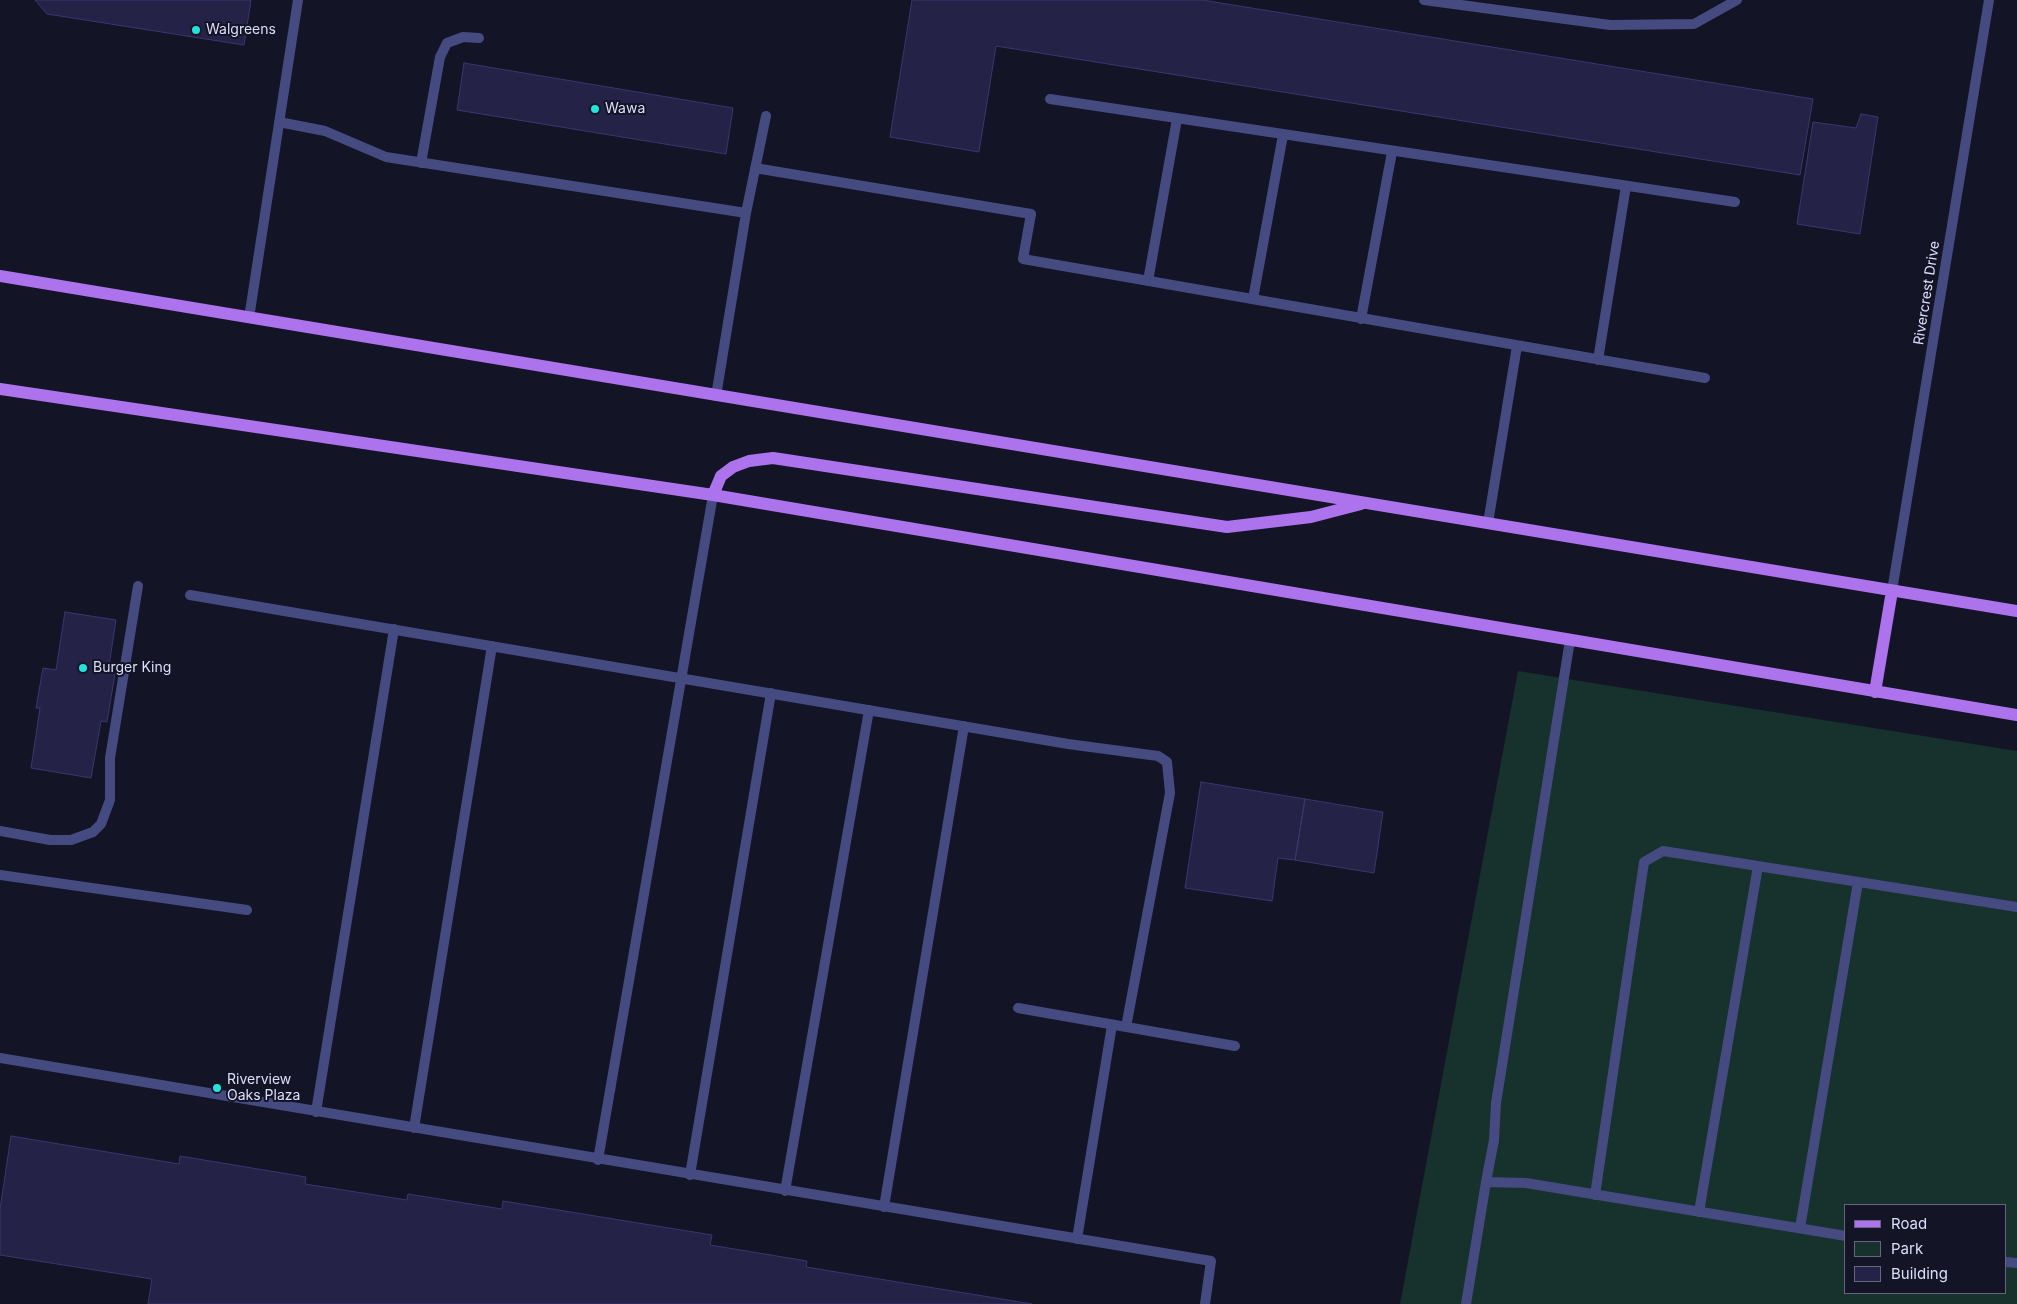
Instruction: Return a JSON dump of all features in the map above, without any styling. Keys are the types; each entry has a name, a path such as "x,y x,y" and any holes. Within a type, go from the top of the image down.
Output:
{"main road":[{"path":"0,276 2017,611"},
{"path":"0,389 713,495 2017,716"},
{"path":"713,495 721,476 732,467 750,461 773,458 1226,527 1311,517 1366,503"},
{"path":"1875,692 1892,590"}],"street":[{"path":"249,318 298,0"},
{"path":"1424,0 1610,25 1694,24 1737,0"},
{"name":"Rivercrest Drive","path":"1892,590 1990,0"},
{"path":"421,163 440,57 447,43 463,37 480,38"},
{"path":"1050,99 1392,152 1735,202"},
{"path":"716,396 746,213 766,116"},
{"path":"1148,281 1176,119"},
{"path":"279,122 325,131 386,157 746,213"},
{"path":"1253,299 1283,135"},
{"path":"1361,319 1392,152"},
{"path":"755,168 1031,214 1023,259 1705,378"},
{"path":"1598,360 1626,186"},
{"path":"1488,523 1517,346"},
{"path":"598,1160 713,495"},
{"path":"0,831 50,840 71,840 93,832 101,824 110,800 110,758 138,586"},
{"path":"190,595 1068,744 1158,756 1168,762 1170,793 1126,1027"},
{"path":"316,1112 394,630"},
{"path":"1466,1304 1494,1140 1496,1103 1570,640"},
{"path":"414,1128 492,646"},
{"path":"690,1175 771,693"},
{"path":"785,1191 869,710"},
{"path":"884,1207 964,726"},
{"path":"1595,1195 1644,862 1663,851 2017,907"},
{"path":"1699,1212 1758,866"},
{"path":"0,875 247,910"},
{"path":"1800,1228 1858,882"},
{"path":"1018,1008 1235,1046"},
{"path":"1077,1239 1112,1025"},
{"path":"0,1058 598,1160 1212,1261 1205,1304"},
{"path":"1486,1182 1526,1183 1844,1236"}],"green space":[{"path":"1518,671 2017,751 2017,1304 1400,1304"}],"building":[{"name":"Walgreens","path":"35,0 251,0 244,45 47,14"},
{"path":"912,0 1202,0 1813,99 1800,175 996,46 979,152 890,137"},
{"name":"Wawa","path":"464,63 733,108 726,154 457,110"},
{"path":"1861,114 1878,117 1860,234 1797,224 1813,122 1856,128"},
{"path":"65,612 116,620 108,672 115,674 107,722 101,721 91,778 31,768 40,708 36,708 43,668 56,670"},
{"path":"1201,782 1305,799 1295,860 1278,858 1272,901 1185,888"},
{"path":"1305,799 1383,812 1374,873 1295,860"},
{"path":"11,1136 179,1164 180,1156 306,1177 305,1184 407,1200 408,1194 502,1209 503,1201 712,1235 710,1245 807,1261 806,1267 1032,1304 148,1304 152,1279 0,1255 0,1209"}],"place":[{"name":"Walgreens","path":"196,30"},
{"name":"Wawa","path":"595,109"},
{"name":"Burger King","path":"83,668"},
{"name":"Riverview Oaks Plaza","path":"217,1088"}]}
